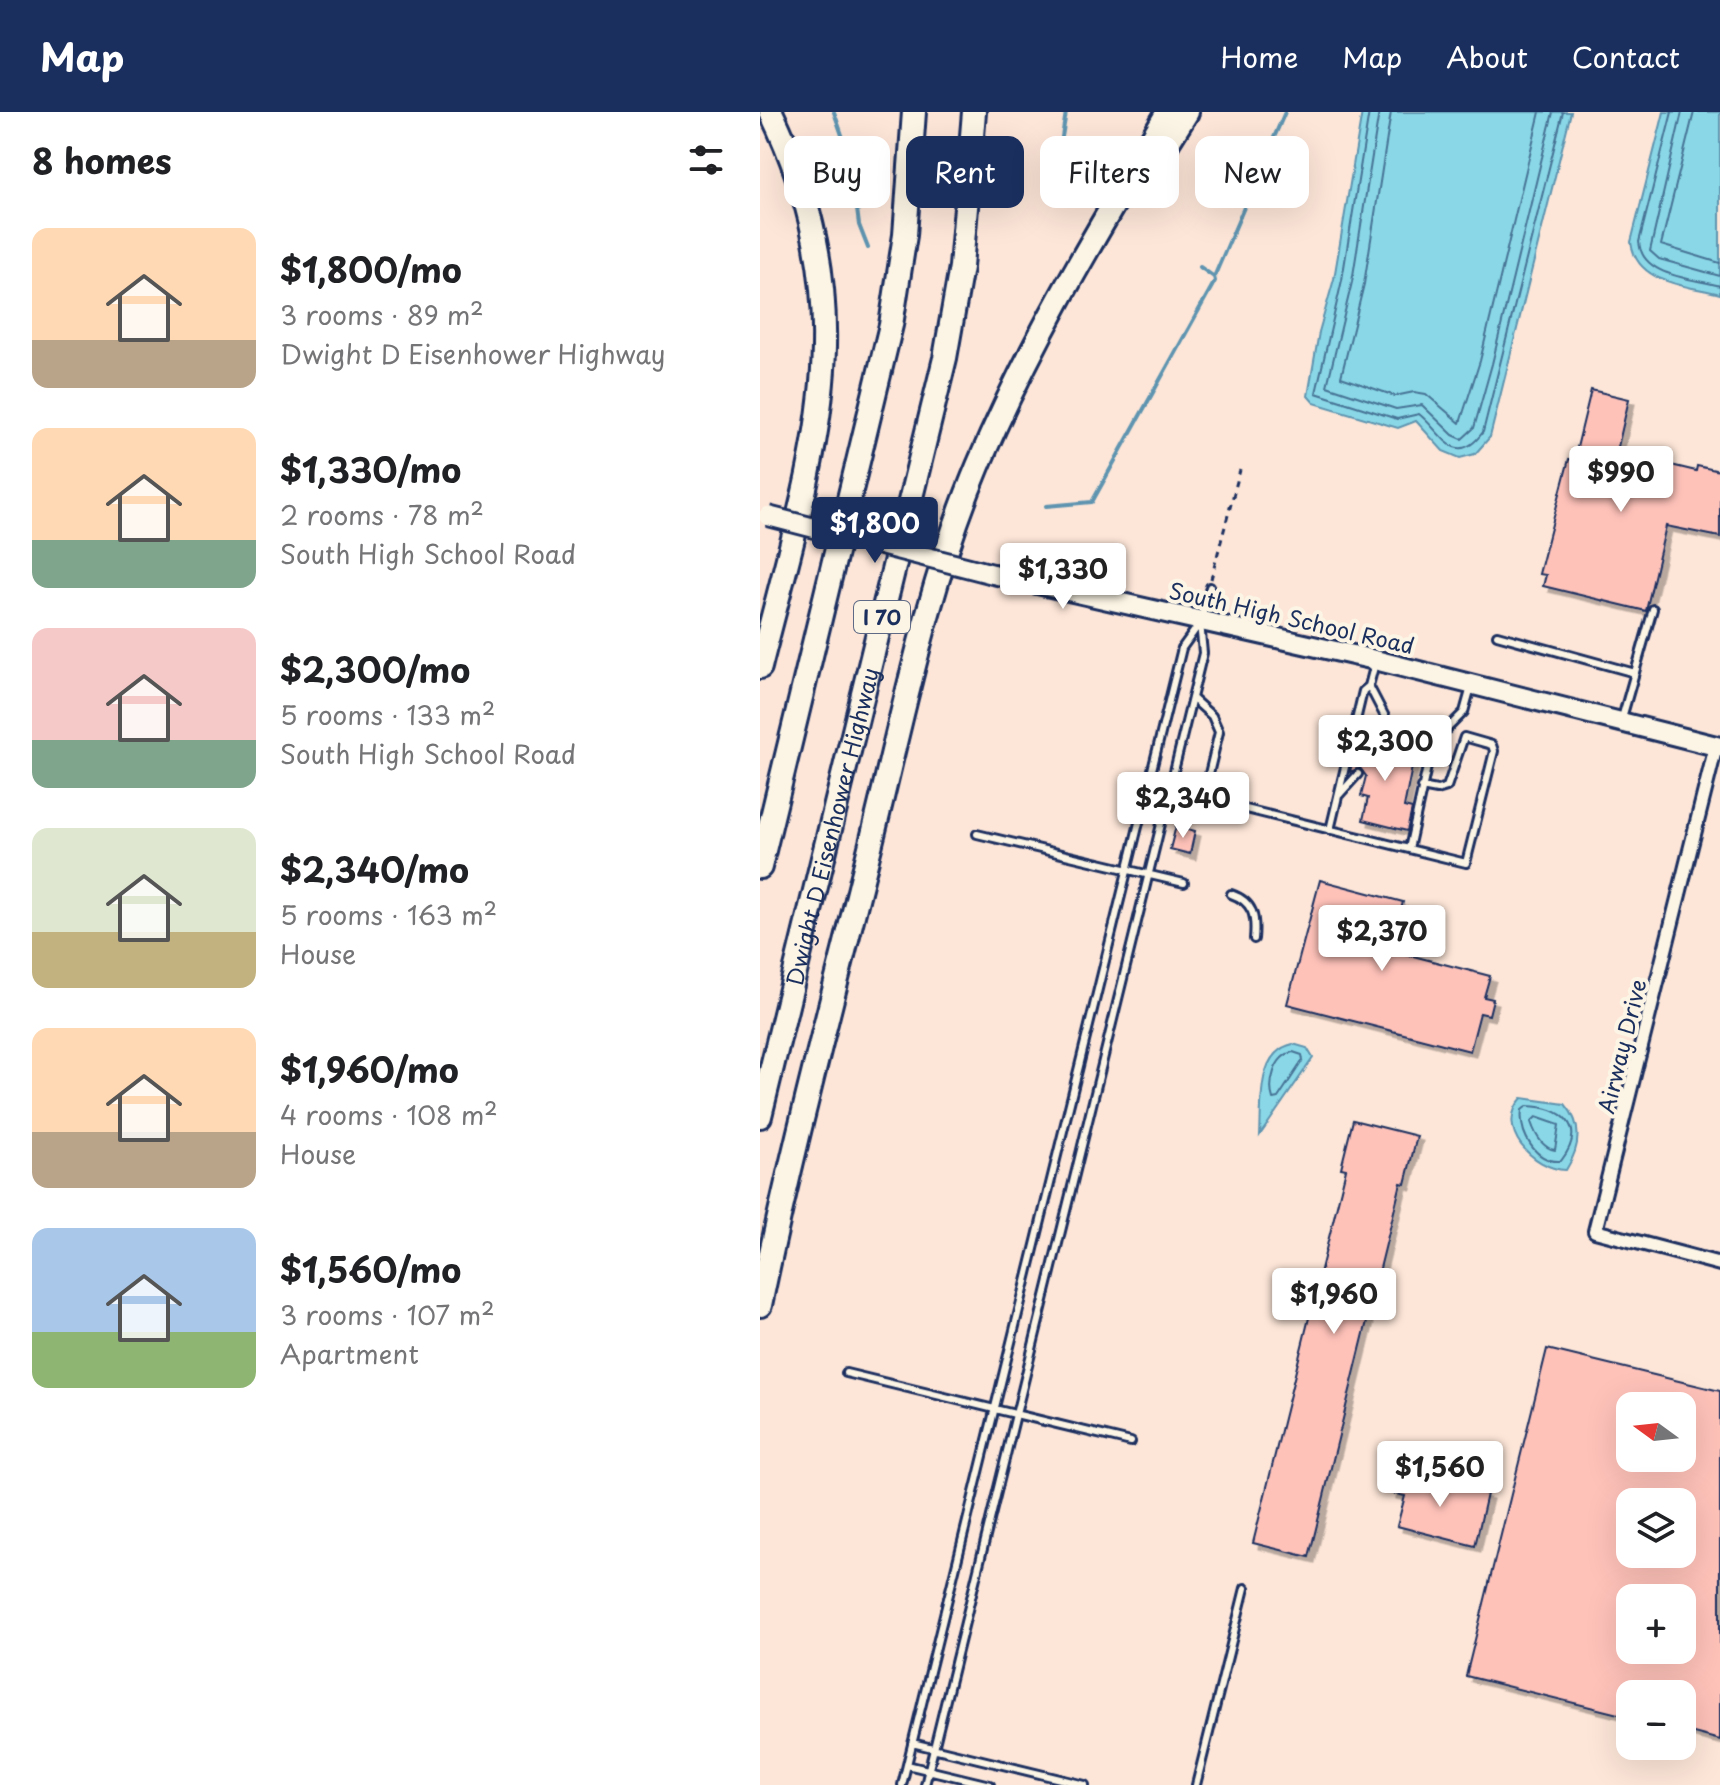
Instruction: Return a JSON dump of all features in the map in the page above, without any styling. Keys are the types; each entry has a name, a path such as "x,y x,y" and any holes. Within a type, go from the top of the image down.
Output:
{"highway":[{"path":"760,667 814,451 825,358 823,290 816,243 797,174 771,112"},
{"name":"I 70","path":"760,867 891,325 908,212 914,112"},
{"name":"Dwight D Eisenhower Highway","path":"760,1116 945,358 961,267 974,112"},
{"path":"760,1305 935,586 969,488 1006,402 1062,292 1168,112"},
{"path":"1006,402 1187,112"}],"street":[{"name":"South High School Road","path":"764,515 993,574 1472,683 1718,746"},
{"name":"Airway Drive","path":"1718,746 1595,1231 1720,1264"}],"lane":[{"path":"902,1785 1182,648 1200,623 1210,587"},
{"path":"1621,721 1653,609"},
{"path":"925,1785 1203,653 1200,623"},
{"path":"1497,635 1635,673"},
{"path":"1330,830 1363,691 1369,686 1375,660"},
{"path":"1409,849 1432,744 1464,712 1472,683"},
{"path":"1369,686 1394,734 1432,744"},
{"path":"1192,698 1212,716 1219,732 1203,799"},
{"path":"1356,720 1365,744"},
{"path":"1148,785 1466,863 1494,751 1488,741 1464,737 1447,787 1437,790 1421,787"},
{"path":"1337,797 1358,774"},
{"path":"977,834 1184,883"},
{"path":"1231,894 1242,898 1254,912 1254,939"},
{"path":"846,1373 1131,1442"},
{"path":"1196,1785 1245,1588"},
{"path":"912,1743 1085,1785"},
{"path":"907,1765 990,1785"}],"path":[{"path":"1210,587 1240,470"}],"water":[{"path":"1362,112 1571,112 1490,437 1475,454 1460,458 1443,451 1416,421 1398,428 1314,403 1308,396 1319,332 1334,279"},
{"path":"1664,112 1720,112 1720,294 1678,285 1652,275 1635,256 1631,242"},
{"path":"1293,1044 1307,1048 1313,1058 1260,1135 1263,1081 1267,1068 1281,1049"},
{"path":"1522,1098 1565,1104 1571,1112 1578,1137 1566,1170 1541,1163 1521,1145 1512,1122 1514,1110"}],"building":[{"path":"1591,390 1629,399 1612,473 1636,479 1642,458 1696,471 1697,466 1720,471 1720,537 1666,526 1646,611 1543,586 1546,575 1539,574 1569,459 1574,460"},
{"path":"1377,741 1415,752 1404,807 1412,809 1407,831 1363,820 1368,798 1361,796 1366,776 1360,768 1350,772 1357,742 1365,750"},
{"path":"1176,826 1195,831 1190,854 1170,849"},
{"path":"1320,880 1403,902 1390,950 1490,976 1484,997 1493,999 1489,1015 1480,1013 1470,1051 1287,1004"},
{"path":"1353,1120 1417,1136 1405,1184 1401,1183 1309,1557 1253,1543 1346,1169 1341,1168"},
{"path":"1547,1349 1720,1391 1720,1740 1696,1734 1696,1680 1616,1680 1616,1714 1466,1676"},
{"path":"1396,1472 1487,1494 1475,1546 1397,1526 1405,1496 1391,1493"}],"waterway":[{"path":"834,112 851,161 859,225 868,248"},
{"path":"1062,136 1066,112"},
{"path":"1046,506 1092,502 1215,281 1214,277 1285,112"},
{"path":"1200,267 1214,277"}]}
